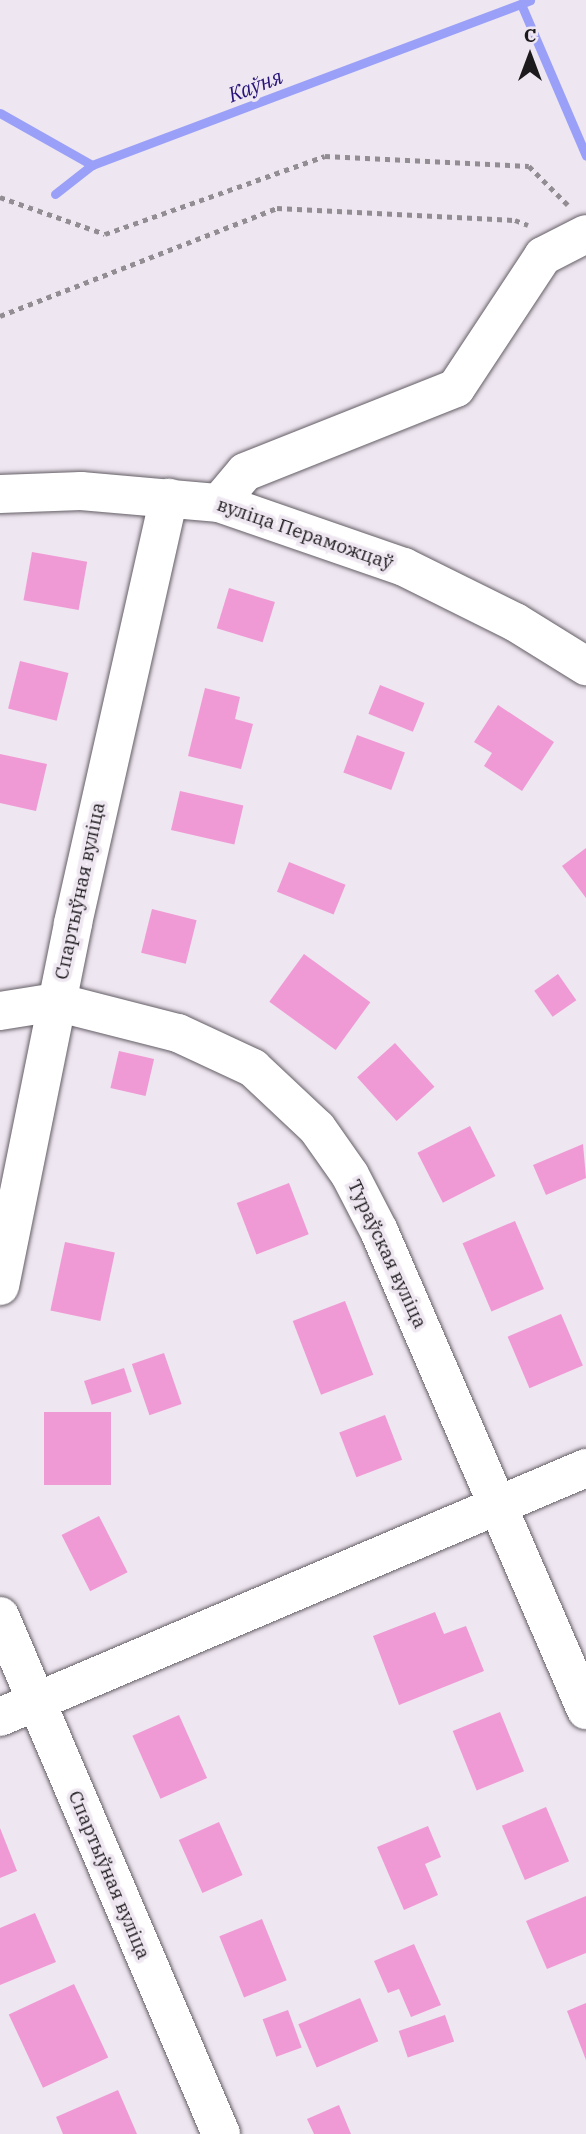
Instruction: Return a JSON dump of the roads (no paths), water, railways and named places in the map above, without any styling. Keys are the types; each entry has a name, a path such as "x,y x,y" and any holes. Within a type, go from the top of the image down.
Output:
{"street":[{"path":"219,503 245,472 456,388 543,256 578,230"},
{"name":"вуліца Пераможцаў","path":"0,494 81,491 219,503 404,567 515,622 586,666"},
{"name":"Спартыўная вуліца","path":"0,1286 56,1002 169,498"},
{"name":"Тураўская вуліца","path":"0,1011 56,1002 178,1033 253,1068 317,1128 350,1175 379,1231 586,1710"},
{"path":"0,1717 586,1468"},
{"name":"Спартыўная вуліца","path":"0,1615 34,1702 221,2134"}],"waterway":[{"name":"Каўня","path":"0,113 92,165 530,0"},
{"path":"521,4 586,156"},
{"path":"55,194 92,165"}]}
